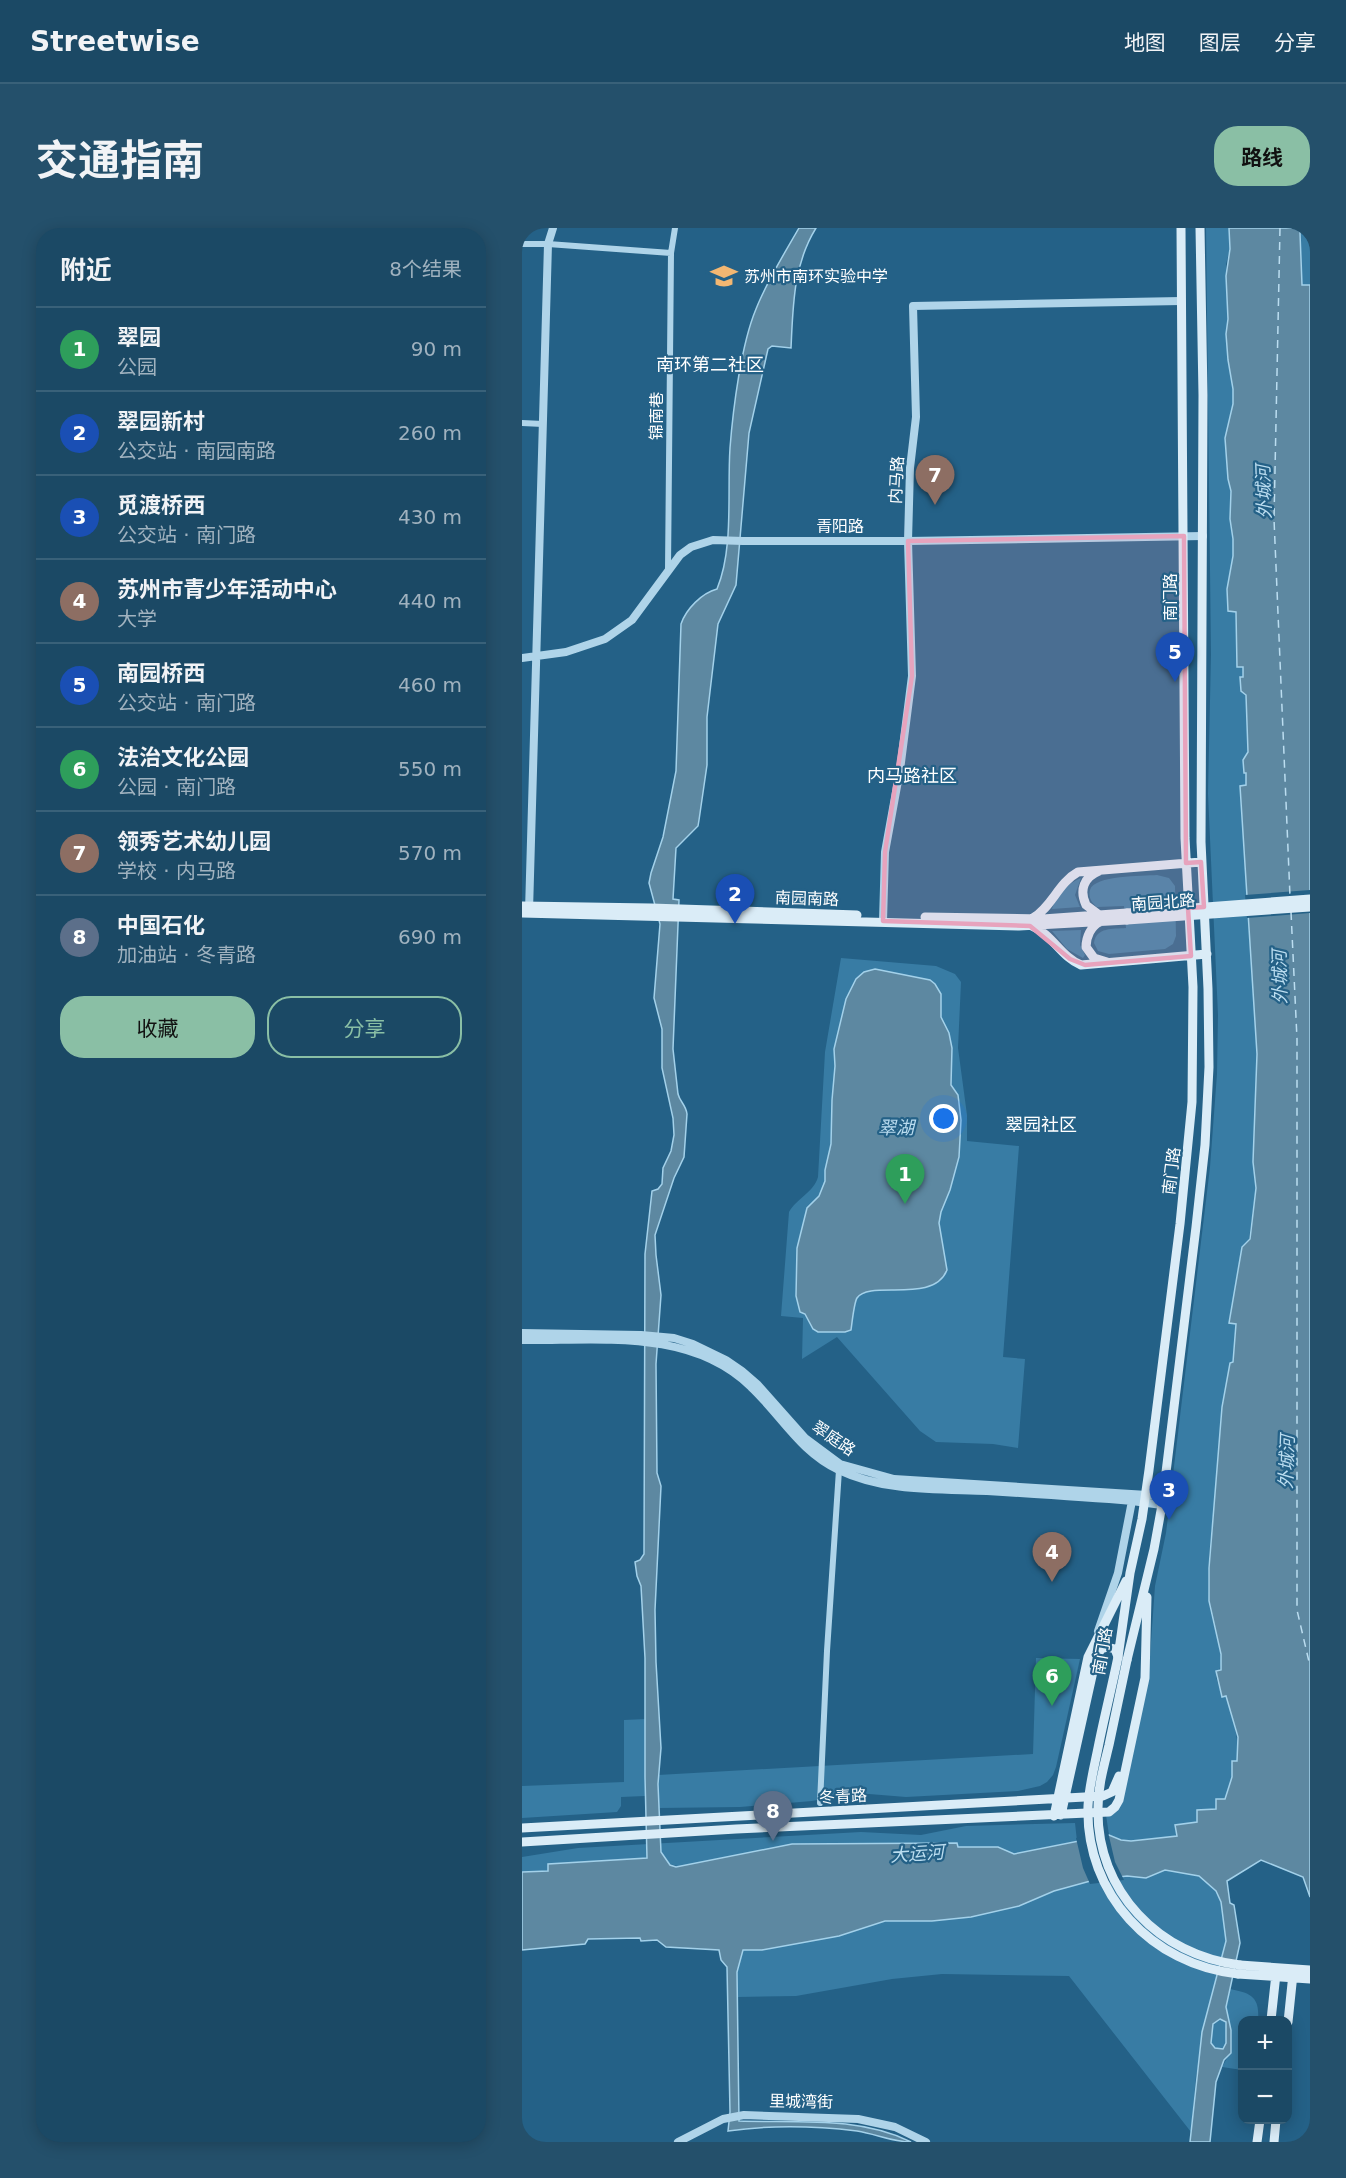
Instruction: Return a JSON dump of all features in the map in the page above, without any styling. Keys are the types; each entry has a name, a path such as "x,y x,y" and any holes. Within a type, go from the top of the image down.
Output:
{"main road":[{"name":"南门路","path":"1123,1659 1130,1573 1145,1499 1190,1132 1194,1038 1186,862 1181,228"},
{"name":"南门路","path":"1200,228 1203,536 1201,862 1207,954 1209,1057 1205,1145 1163,1501 1147,1579 1123,1659 1089,1796 1090,1839 1099,1870 1119,1908 1149,1939 1186,1961 1206,1969 1293,1974"},
{"path":"1201,862 1085,870 1062,884 1041,913 1030,922 1068,958 1078,964 1090,965 1207,954"},
{"path":"1107,868 1089,876 1083,890 1086,905 1101,918 1089,933 1086,947 1094,958 1112,963"},
{"name":"南园北路","path":"1127,917 1310,899"},
{"name":"南园北路","path":"1019,922 1310,907"},
{"name":"南园南路","path":"525,910 1019,922"},
{"path":"1058,1816 1088,1657 1130,1573"},
{"name":"冬青路","path":"522,1842 645,1833 1107,1813 1118,1803 1145,1678 1147,1579"},
{"path":"1061,1799 1096,1658 1101,1649 1107,1647 1115,1649 1123,1659"},
{"name":"冬青路","path":"522,1828 1108,1796 1116,1786 1142,1656 1139,1652 1134,1651 1123,1659"},
{"path":"1293,1974 1310,1970"},
{"path":"1271,2016 1276,1973"},
{"path":"1293,1974 1310,1979"},
{"path":"1288,2016 1293,1974"},
{"path":"1257,2142 1259,2124"},
{"path":"1274,2142 1276,2124"}],"street":[{"path":"525,910 537,655 548,244 553,228"},
{"name":"锦南巷","path":"668,569 671,253 675,228"},
{"path":"522,244 671,253"},
{"name":"内马路","path":"883,918 885,852 900,770 912,676 908,541 910,468 916,417 913,306 1181,301"},
{"path":"522,423 543,424"},
{"name":"青阳路","path":"522,658 566,652 605,639 621,629 644,606 680,555 691,547 713,540 743,542 908,541 1203,536"},
{"name":"翠庭路","path":"522,1333 640,1338 693,1344 726,1360 757,1384 805,1438 840,1464 859,1470 894,1479 1163,1501"},
{"name":"翠庭路","path":"522,1340 640,1338"},
{"name":"翠庭路","path":"662,1340 725,1365 751,1387 804,1447 839,1470 881,1484 1132,1501 1145,1499"},
{"path":"820,1803 826,1651 839,1470"},
{"path":"1093,1644 1118,1573 1132,1501"},
{"name":"里城湾街","path":"678,2142 727,2118 740,2115 858,2119 895,2127 926,2142"}],"highlighted area":[{"path":"1184,536 1186,863 1201,862 1204,907 1188,908 1191,956 1085,965 1070,959 1030,926 883,921 885,852 912,676 908,541"}],"shaded area":[{"path":"1206,228 1229,228 1230,249 1226,264 1228,319 1226,334 1233,404 1225,438 1231,491 1230,519 1233,556 1227,589 1228,611 1236,611 1237,666 1243,666 1241,691 1246,695 1248,752 1246,786 1240,786 1257,1054 1253,1162 1256,1188 1249,1239 1242,1247 1229,1322 1236,1324 1233,1363 1230,1363 1225,1396 1208,1575 1210,1611 1221,1661 1216,1677 1222,1697 1226,1695 1235,1728 1238,1752 1237,1761 1232,1761 1232,1777 1225,1799 1217,1809 1177,1836 1131,1841 1109,1835 1106,1815 1113,1814 1117,1809 1150,1656 1155,1586 1166,1533 1210,1167 1217,1074 1218,1015 1208,794 1211,654"},
{"path":"1303,228 1310,228 1310,285 1302,286 1300,233"},
{"path":"1157,875 1169,878 1175,886 1176,936 1173,944 1165,949 1109,954 1098,951 1094,943 1098,934 1106,930 1126,928 1124,906 1097,907 1090,895 1093,885 1100,881 1120,877"},
{"path":"1081,878 1075,895 1080,907 1052,909 1063,890"},
{"path":"1081,930 1080,945 1085,955 1083,958 1067,949 1052,931"},
{"path":"841,958 936,966 955,974 961,982 958,1048 967,1115 967,1141 1019,1146 1003,1357 1025,1359 1018,1448 993,1444 936,1442 920,1431 837,1337 802,1359 803,1318 781,1316 789,1212 813,1187 818,1177 825,1052"},
{"path":"1036,1658 1080,1659 1056,1767 1053,1775 1040,1786 1018,1791 906,1797 869,1794 842,1795 812,1801 740,1807 659,1808 658,1775 1033,1754"},
{"path":"646,1719 645,1796 621,1797 621,1806 617,1812 522,1818 522,1786 624,1782 624,1720"},
{"path":"1075,1823 1077,1841 1013,1854 998,1847 958,1847 957,1843 792,1844 681,1867 647,1858 548,1865 548,1871 522,1872 522,1857 578,1848 861,1832 921,1835 966,1826"},
{"path":"1165,1870 1199,1876 1216,1891 1221,1902 1226,1941 1196,2076 1191,2132 1069,1976 942,1974 892,1979 796,1996 737,1997 737,1972 743,1950 762,1950 839,1936 885,1921 1019,1906 1054,1891 1094,1880 1127,1876 1146,1878"},
{"path":"1230,1989 1244,1992 1256,2001 1258,2016 1238,2016 1238,2069 1222,2067 1230,2053 1206,2048 1212,2014 1226,2011"}],"water":[{"path":"799,228 816,228 808,242 799,271 791,348 772,346 768,349 749,433 736,585 718,624 707,717 707,765 698,826 676,848 673,899 679,900 673,1049 678,1094 687,1114 684,1157 674,1178 655,1235 661,1295 656,1364 657,1473 661,1486 655,1610 661,1748 658,1784 661,1852 670,1865 676,1867 792,1844 957,1843 958,1847 998,1847 1014,1854 1109,1835 1131,1841 1177,1836 1175,1825 1197,1822 1197,1810 1216,1809 1216,1799 1225,1799 1232,1777 1232,1761 1237,1761 1238,1737 1226,1696 1222,1697 1216,1671 1221,1670 1221,1654 1209,1601 1209,1568 1222,1407 1230,1363 1233,1362 1236,1324 1229,1323 1242,1247 1250,1239 1256,1188 1253,1162 1257,1054 1240,786 1246,785 1243,760 1248,752 1246,695 1241,691 1240,677 1243,677 1243,667 1237,667 1236,612 1228,611 1227,589 1233,556 1233,539 1225,438 1233,404 1233,389 1226,334 1228,319 1226,276 1230,249 1229,228 1303,228 1300,233 1302,285 1310,285 1310,1897 1303,1877 1261,1860 1227,1881 1230,1903 1234,1905 1240,1943 1226,2007 1231,2030 1231,2053 1224,2060 1216,2082 1210,2142 1190,2142 1202,2032 1226,1941 1221,1902 1216,1891 1199,1876 1165,1870 1146,1878 1127,1876 1094,1880 1054,1891 1019,1906 971,1917 932,1921 885,1921 839,1936 762,1950 743,1950 737,1972 739,2121 849,2124 891,2134 911,2142 857,2131 825,2128 776,2127 728,2131 730,2112 727,1967 721,1960 719,1950 666,1947 657,1940 641,1941 640,1938 588,1939 585,1944 522,1950 522,1872 548,1871 548,1864 647,1858 645,1658 641,1586 635,1562 640,1560 644,1554 645,1254 652,1191 658,1189 662,1184 663,1168 671,1151 674,1135 673,1118 662,1068 662,1029 654,998 660,924 649,883 663,837 676,771 681,624 695,602 717,589 726,556 731,432 746,340 760,299","holes":["1220,2019 1226,2022 1226,2043 1223,2049 1215,2048 1211,2043 1213,2024"]},
{"name":"翠湖","path":"875,969 930,980 941,994 941,1017 949,1033 952,1048 951,1085 958,1095 961,1120 959,1157 939,1223 947,1270 940,1280 929,1286 864,1293 857,1298 851,1330 818,1332 813,1329 805,1314 800,1312 796,1296 797,1248 807,1208 819,1196 825,1181 831,1144 834,1049 846,999 856,979 864,972"}],"pier":[{"path":"1310,890 1310,913 1247,918 1245,895"},
{"path":"1108,1832 1115,1862 1124,1880 1090,1884 1083,1868 1076,1838"}],"ferry route":[{"path":"1280,228 1274,519 1290,896"},
{"path":"1291,912 1297,1039 1297,1610 1310,1666"}],"place":[{"name":"苏州市南环实验中学","path":"724,276"},
{"name":"领秀艺术幼儿园","path":"935,505"},
{"name":"南园桥西","path":"1175,682"},
{"name":"翠园新村","path":"735,924"},
{"name":"翠园","path":"905,1204"},
{"name":"觅渡桥西","path":"1169,1520"},
{"name":"苏州市青少年活动中心","path":"1052,1582"},
{"name":"法治文化公园","path":"1052,1706"},
{"name":"中国石化","path":"773,1841"}],"district":[{"name":"南环第二社区","path":"710,365"},
{"name":"内马路社区","path":"912,776"},
{"name":"翠园社区","path":"1041,1125"}],"water label":[{"name":"外城河","path":"1264,492"},
{"name":"外城河","path":"1280,977"},
{"name":"外城河","path":"1287,1462"},
{"name":"大运河","path":"917,1854"}]}
